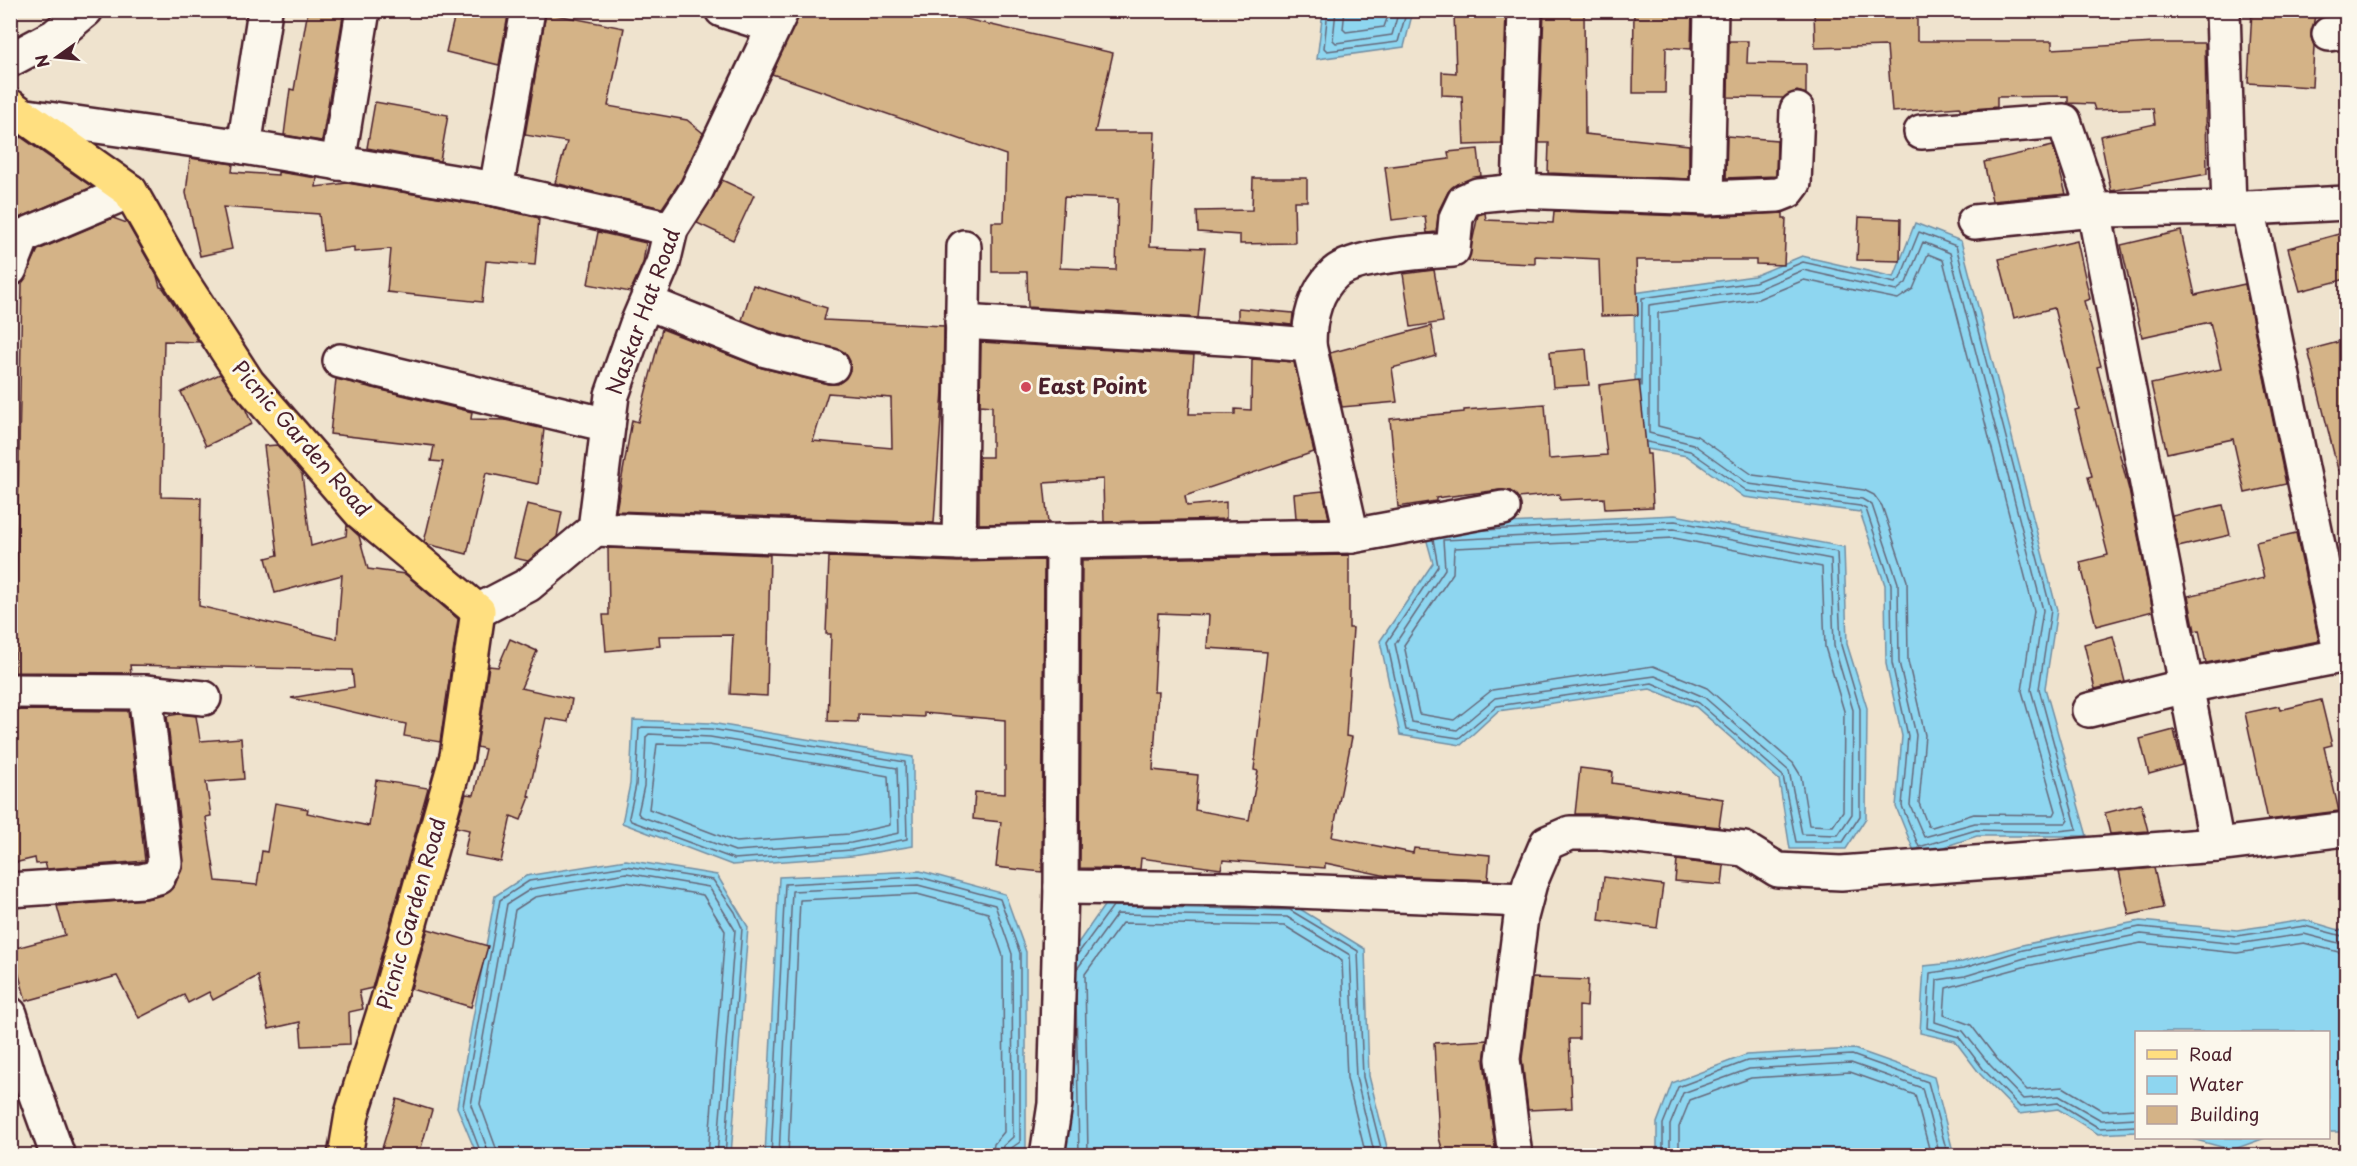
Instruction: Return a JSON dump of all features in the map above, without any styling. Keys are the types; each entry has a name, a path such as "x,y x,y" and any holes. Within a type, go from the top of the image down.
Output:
{"main road":[{"name":"Picnic Garden Road","path":"15,110 130,191 180,277 248,384 360,512 478,611 457,756 391,990 352,1114 345,1155"}],"street":[{"path":"10,60 55,36 86,10"},
{"path":"244,147 265,10"},
{"path":"338,163 363,10"},
{"path":"496,189 528,10"},
{"path":"722,10 778,18"},
{"path":"1519,191 1525,10"},
{"path":"1707,198 1711,10"},
{"path":"2089,710 2186,686 2344,655 2238,208 2223,10"},
{"name":"Naskar Hat Road","path":"595,529 612,395 663,263 671,229 697,189 778,18"},
{"path":"15,110 496,189 671,229"},
{"path":"1352,536 1309,345 1309,320 1319,296 1335,273 1392,256 1453,250 1456,218 1464,201 1478,195 1519,191 1707,198 1778,195 1788,191 1794,183 1797,110"},
{"path":"1921,132 2064,121 2094,210 2217,845"},
{"path":"10,269 23,236 130,191"},
{"path":"1974,222 2094,210 2238,208 2346,203"},
{"path":"959,543 964,248"},
{"path":"644,309 656,306 765,350 832,366"},
{"path":"962,322 1309,345"},
{"path":"340,361 608,425"},
{"path":"478,611 528,585 595,529 959,543 1352,536 1503,508"},
{"path":"1047,1155 1055,1104 1061,887 1063,541"},
{"path":"10,691 145,692 204,698"},
{"path":"10,890 142,881 158,877 165,863 145,692"},
{"path":"1515,1155 1503,1059 1521,917 1525,900 1547,843 1570,832 1602,833 1744,849 1778,870 1841,873 2217,845 2346,829"},
{"path":"1061,887 1242,889 1525,900"},
{"path":"10,1014 20,1076 58,1155"}],"water":[{"path":"1323,10 1413,11 1404,47 1317,59"},
{"path":"1915,223 1961,241 2057,610 2045,688 2087,836 1977,836 1916,856 1896,807 1902,736 1886,664 1885,585 1860,512 1744,497 1687,456 1636,447 1634,293 1754,276 1802,256 1894,277"},
{"path":"1675,515 1844,547 1847,644 1867,708 1866,818 1846,849 1790,849 1779,780 1696,707 1650,689 1498,711 1461,745 1400,735 1380,641 1433,563 1423,527"},
{"path":"633,720 711,723 913,757 913,846 852,856 732,865 622,823 630,784"},
{"path":"626,860 717,875 748,927 731,1155 477,1155 457,1107 495,896 526,876"},
{"path":"920,871 1005,894 1026,952 1026,1148 1008,1156 765,1155 779,877"},
{"path":"1108,900 1292,904 1365,949 1369,1076 1389,1155 1066,1155 1062,966"},
{"path":"2305,920 2346,932 2346,1132 2330,1132 2330,1031 2135,1031 2135,1132 2098,1134 2058,1109 2019,1114 1980,1074 1955,1041 1920,1033 1924,966 1962,962 2022,945 2140,921 2237,930"},
{"path":"1854,1049 1934,1077 1954,1155 1657,1155 1657,1123 1672,1083 1746,1055"},
{"path":"2193,1139 2262,1139 2232,1150"}],"building":[{"path":"308,10 344,10 322,141 284,135 290,89 294,90"},
{"path":"456,10 509,10 499,65 446,52"},
{"path":"800,10 927,10 1113,53 1095,132 1155,132 1150,246 1205,248 1198,318 1028,307 1027,272 992,272 992,222 1004,222 1006,155 772,74","holes":["1064,197 1118,199 1116,270 1060,268"]},
{"path":"1544,10 1584,10 1585,134 1689,145 1689,179 1548,173 1549,143 1539,143"},
{"path":"1634,10 1692,10 1691,49 1666,47 1665,93 1633,93"},
{"path":"1814,10 1917,10 1917,41 2052,41 2052,49 2155,43 2205,43 2207,174 2111,191 2100,136 2155,124 2153,108 2095,110 2093,104 2068,103 2068,96 1997,97 1997,107 1892,112 1887,46 1815,48"},
{"path":"2252,10 2316,10 2311,37 2314,46 2312,87 2248,83"},
{"path":"1506,11 1502,144 1464,145 1462,96 1442,95 1442,72 1456,73 1454,13"},
{"path":"546,13 624,28 608,106 687,120 703,133 681,180 662,208 555,183 567,142 525,135"},
{"path":"1729,41 1748,41 1747,63 1806,64 1806,94 1797,91 1784,98 1728,97"},
{"path":"375,102 448,115 440,161 367,148"},
{"path":"10,131 15,133 92,187 10,222"},
{"path":"1727,136 1777,140 1776,176 1726,178"},
{"path":"2053,146 2066,194 1992,201 1984,162"},
{"path":"1478,149 1481,176 1457,184 1448,192 1439,210 1436,232 1427,233 1425,216 1392,220 1385,167 1449,159 1448,152"},
{"path":"190,158 233,164 232,172 278,175 278,172 317,178 316,187 347,183 492,207 539,218 535,265 486,261 482,302 387,292 391,249 354,252 354,247 323,251 319,214 223,207 232,249 200,256 186,193"},
{"path":"1253,178 1307,178 1307,201 1294,201 1295,243 1240,244 1240,235 1198,232 1197,211 1252,210"},
{"path":"722,180 754,195 733,240 697,223"},
{"path":"1554,211 1706,217 1783,213 1783,218 1786,218 1784,265 1756,264 1756,260 1636,260 1638,315 1601,316 1599,259 1535,256 1535,264 1468,261 1478,215 1485,213 1486,220 1553,223"},
{"path":"1859,217 1901,219 1900,261 1857,260"},
{"path":"113,218 127,223 157,276 160,287 163,288 199,342 164,341 161,497 201,498 199,606 337,639 342,575 275,593 266,558 278,555 264,446 277,445 302,474 311,546 346,536 347,525 359,536 368,569 405,574 458,619 440,742 404,736 406,724 291,698 354,687 352,670 130,665 131,673 15,672 22,283 38,250"},
{"path":"2181,231 2195,295 2245,284 2286,484 2245,493 2233,439 2167,453 2151,384 2221,369 2210,322 2142,337 2121,245"},
{"path":"598,232 646,243 643,263 630,292 588,284"},
{"path":"2346,232 2346,279 2300,291 2288,248"},
{"path":"2077,241 2090,299 2084,301 2101,366 2097,367 2129,490 2153,611 2096,626 2080,562 2108,555 2088,477 2092,476 2075,410 2079,409 2054,308 2014,318 1999,259"},
{"path":"1434,270 1443,322 1411,327 1403,274"},
{"path":"753,285 827,308 824,320 944,326 943,390 934,523 616,511 632,420 638,422 662,329 762,368 828,384 838,384 846,378 850,370 850,361 844,352 772,332 742,320","holes":["828,393 891,398 892,448 813,441"]},
{"path":"1238,308 1293,313 1292,325 1238,320"},
{"path":"1431,326 1436,356 1392,368 1397,402 1342,407 1330,353"},
{"path":"2346,340 2346,469 2338,470 2308,350"},
{"path":"981,342 1194,355 1189,414 1235,414 1235,409 1251,410 1252,359 1294,362 1314,452 1185,496 1187,506 1226,502 1226,519 1104,522 1103,479 1044,483 1048,523 979,524 979,457 992,457 992,406 980,405"},
{"path":"1586,349 1589,385 1553,387 1550,352"},
{"path":"220,374 245,408 252,424 206,446 181,392"},
{"path":"336,379 472,412 471,419 505,420 544,429 538,484 486,473 467,554 427,544 424,542 443,462 431,461 434,446 330,434"},
{"path":"1639,380 1647,454 1650,454 1653,507 1605,509 1604,498 1560,500 1559,494 1518,498 1510,491 1500,490 1436,498 1436,501 1398,507 1390,419 1464,412 1464,410 1545,404 1549,459 1607,455 1599,385"},
{"path":"1323,491 1329,518 1296,518 1294,494"},
{"path":"527,504 562,512 557,537 528,561 514,558"},
{"path":"2223,505 2230,535 2178,547 2172,516"},
{"path":"2296,533 2319,641 2206,663 2199,630 2195,631 2188,596 2264,578 2256,542"},
{"path":"608,548 770,555 767,696 730,694 733,635 659,636 660,646 606,651 603,615 609,615"},
{"path":"1349,555 1349,628 1353,628 1346,736 1352,737 1332,837 1413,853 1414,848 1490,855 1488,880 1387,876 1325,863 1325,868 1223,860 1221,869 1141,858 1140,869 1080,868 1082,560","holes":["1158,613 1209,615 1207,648 1267,652 1254,770 1258,771 1249,820 1195,810 1198,775 1153,770 1158,692 1154,692"]},
{"path":"829,557 958,562 1044,560 1042,872 996,867 1001,822 973,819 975,792 1005,794 1005,720 924,713 924,717 858,714 858,722 828,721 831,634 826,634"},
{"path":"2113,636 2125,682 2095,689 2084,644"},
{"path":"510,639 537,651 521,688 572,699 568,722 546,718 528,796 530,797 521,820 511,816 501,862 464,855 469,830 456,827 466,794 474,795 485,749 477,747 489,666 498,667"},
{"path":"2321,700 2332,745 2324,747 2339,811 2268,820 2245,713 2279,706 2280,710"},
{"path":"10,710 128,711 145,861 47,869 45,863 36,864 35,858 10,864"},
{"path":"179,714 196,716 200,741 241,738 244,779 206,782 211,816 206,817 216,881 257,885 262,851 267,852 275,803 308,809 307,813 369,826 376,780 428,788 372,988 359,991 363,1009 349,1012 350,1044 302,1046 300,1022 269,1029 258,976 213,1000 209,992 188,1003 184,995 139,1018 117,976 26,1001 12,949 65,935 57,906 146,899 163,895 175,885 184,861 167,716"},
{"path":"2174,730 2182,765 2149,774 2140,739"},
{"path":"1580,768 1613,772 1612,783 1723,799 1719,827 1605,814 1575,814"},
{"path":"2141,804 2148,831 2110,834 2105,813"},
{"path":"1677,860 1724,866 1722,885 1675,881"},
{"path":"2154,868 2163,908 2129,915 2119,871"},
{"path":"1604,877 1663,885 1657,928 1599,920"},
{"path":"428,929 488,946 471,1007 411,989"},
{"path":"1532,978 1588,980 1587,1007 1579,1006 1579,1039 1569,1039 1572,1108 1528,1110 1522,1059"},
{"path":"1487,1040 1484,1061 1496,1155 1444,1155 1439,1138 1434,1043"},
{"path":"397,1099 432,1110 419,1155 380,1155"}],"place":[{"name":"East Point","path":"1026,387"}]}
